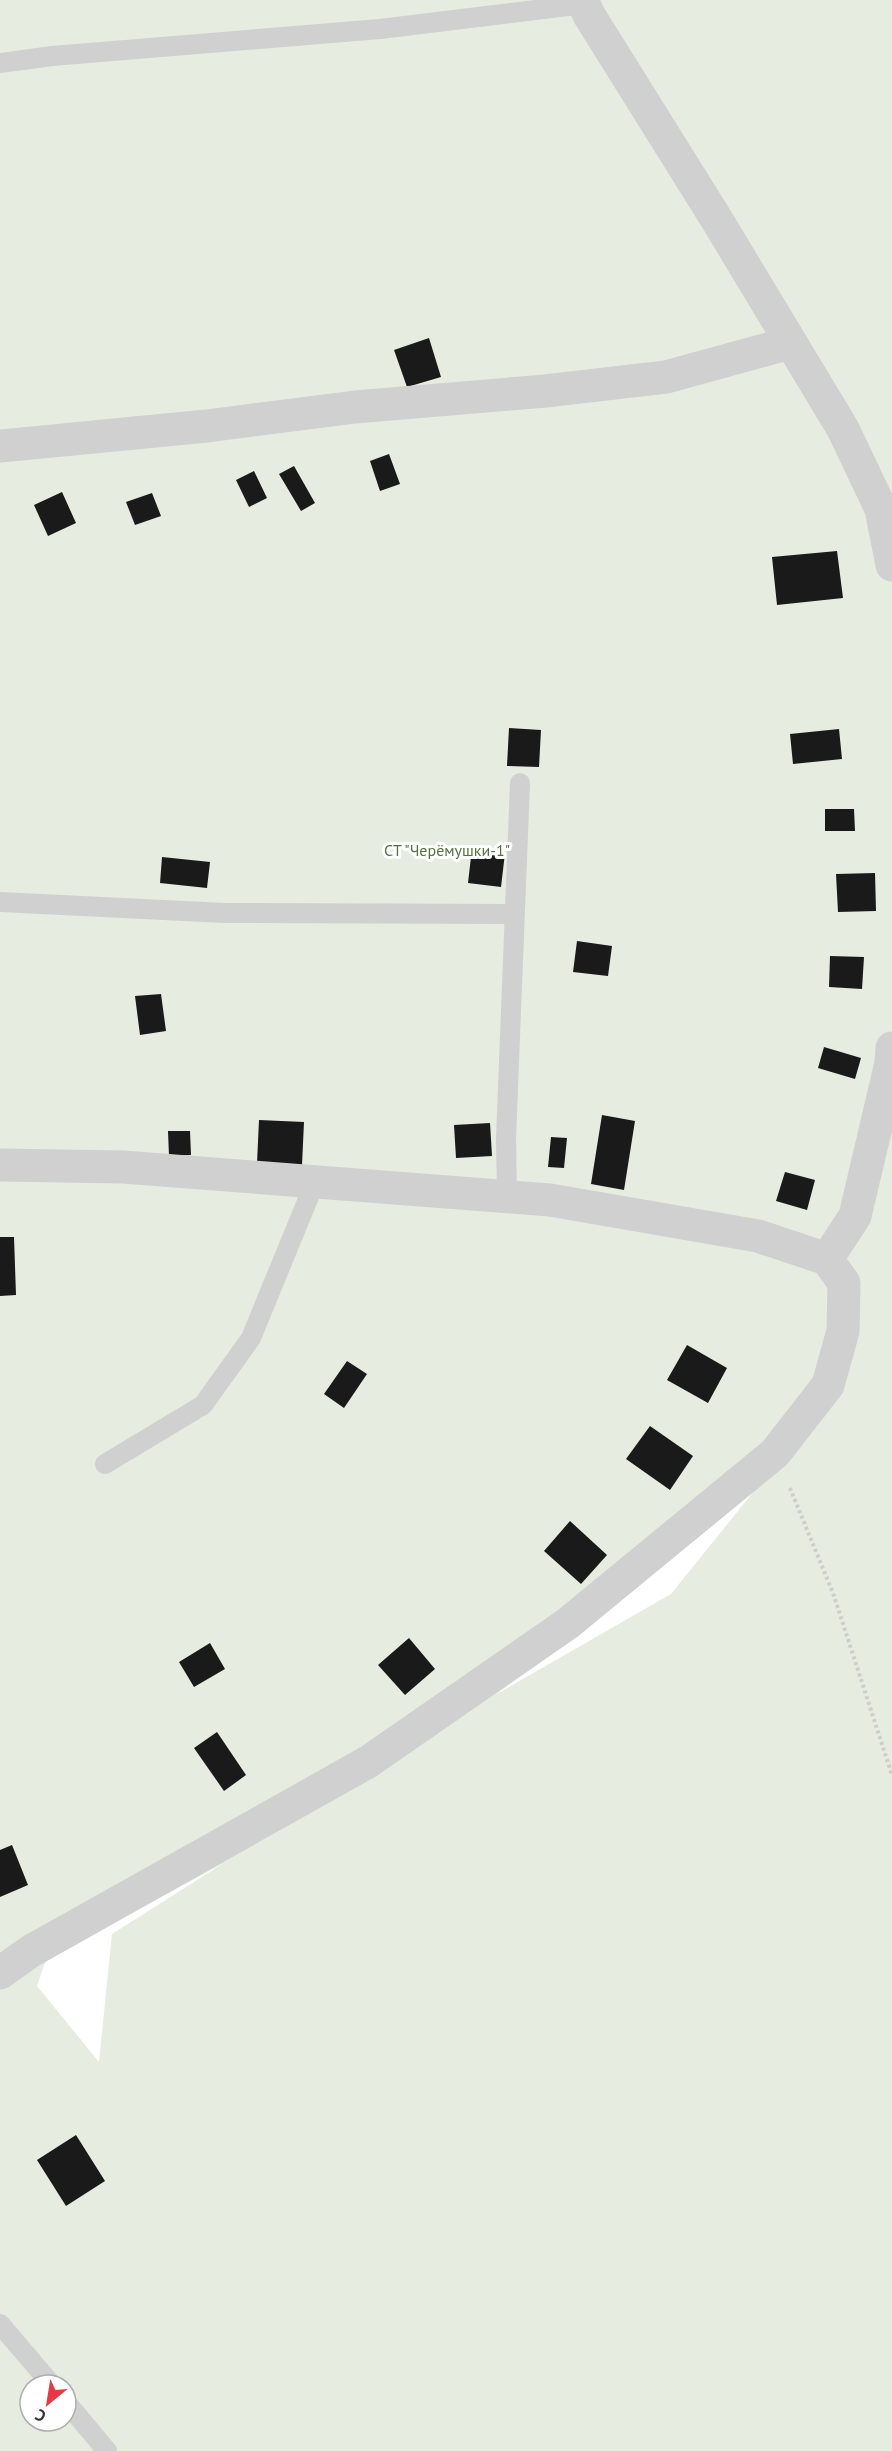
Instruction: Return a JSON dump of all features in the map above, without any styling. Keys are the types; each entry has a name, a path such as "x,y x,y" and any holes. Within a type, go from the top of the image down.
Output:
{"street":[{"path":"583,2 843,429 881,509 892,565"},
{"path":"0,446 207,426 355,407 545,391 666,377 790,343"},
{"path":"827,1259 855,1216 891,1063 892,1048"},
{"path":"0,1165 123,1167 550,1200 758,1236 827,1259 844,1283 843,1331 828,1385 775,1453 567,1624 368,1762 31,1951 0,1973"}],"lane":[{"path":"0,63 52,56 380,28 583,2"},
{"path":"507,1197 506,1138 520,783"},
{"path":"0,902 225,913 514,914"},
{"path":"105,1464 203,1405 251,1338 315,1182"},
{"path":"0,2324 42,2373"},
{"path":"78,2417 106,2451"}],"path":[{"path":"775,1453 833,1593 892,1775"}],"green space":[{"name":"СТ \"Черёмушки-1\"","path":"0,0 892,0 892,2451 0,2451","holes":["788,1449 671,1594 495,1695 576,1635","224,1863 112,1934 99,2062 37,1986 46,1959"]}],"building":[{"path":"429,338 441,377 407,387 394,350"},
{"path":"389,454 400,484 380,491 370,461"},
{"path":"294,466 315,503 301,511 279,474"},
{"path":"254,471 267,498 249,507 236,480"},
{"path":"62,492 76,523 48,536 34,505"},
{"path":"152,493 161,516 135,525 126,502"},
{"path":"837,551 843,598 777,605 772,557"},
{"path":"509,728 541,730 539,767 507,766"},
{"path":"839,729 842,759 793,764 790,734"},
{"path":"825,809 854,809 855,831 825,831"},
{"path":"472,848 505,853 501,887 468,883"},
{"path":"162,857 210,862 207,888 160,883"},
{"path":"875,873 876,911 838,912 836,874"},
{"path":"577,941 612,946 608,976 573,972"},
{"path":"830,956 864,957 862,989 829,987"},
{"path":"161,994 166,1031 140,1035 135,996"},
{"path":"824,1047 861,1058 855,1079 818,1068"},
{"path":"602,1115 635,1121 624,1190 591,1184"},
{"path":"259,1120 304,1122 302,1165 257,1163"},
{"path":"490,1123 492,1156 456,1158 454,1125"},
{"path":"168,1131 190,1131 191,1155 169,1156"},
{"path":"551,1137 567,1138 564,1168 548,1167"},
{"path":"785,1172 815,1180 807,1210 776,1201"},
{"path":"0,1237 14,1237 16,1295 0,1296"},
{"path":"687,1345 727,1368 708,1403 667,1380"},
{"path":"347,1361 367,1374 344,1408 324,1394"},
{"path":"650,1426 693,1456 670,1490 626,1459"},
{"path":"570,1521 607,1555 581,1584 544,1551"},
{"path":"409,1638 435,1669 405,1695 378,1665"},
{"path":"210,1643 225,1669 194,1687 179,1662"},
{"path":"217,1732 246,1775 224,1791 194,1748"},
{"path":"12,1845 28,1885 0,1897 0,1850"},
{"path":"76,2135 105,2181 66,2206 37,2160"}]}
